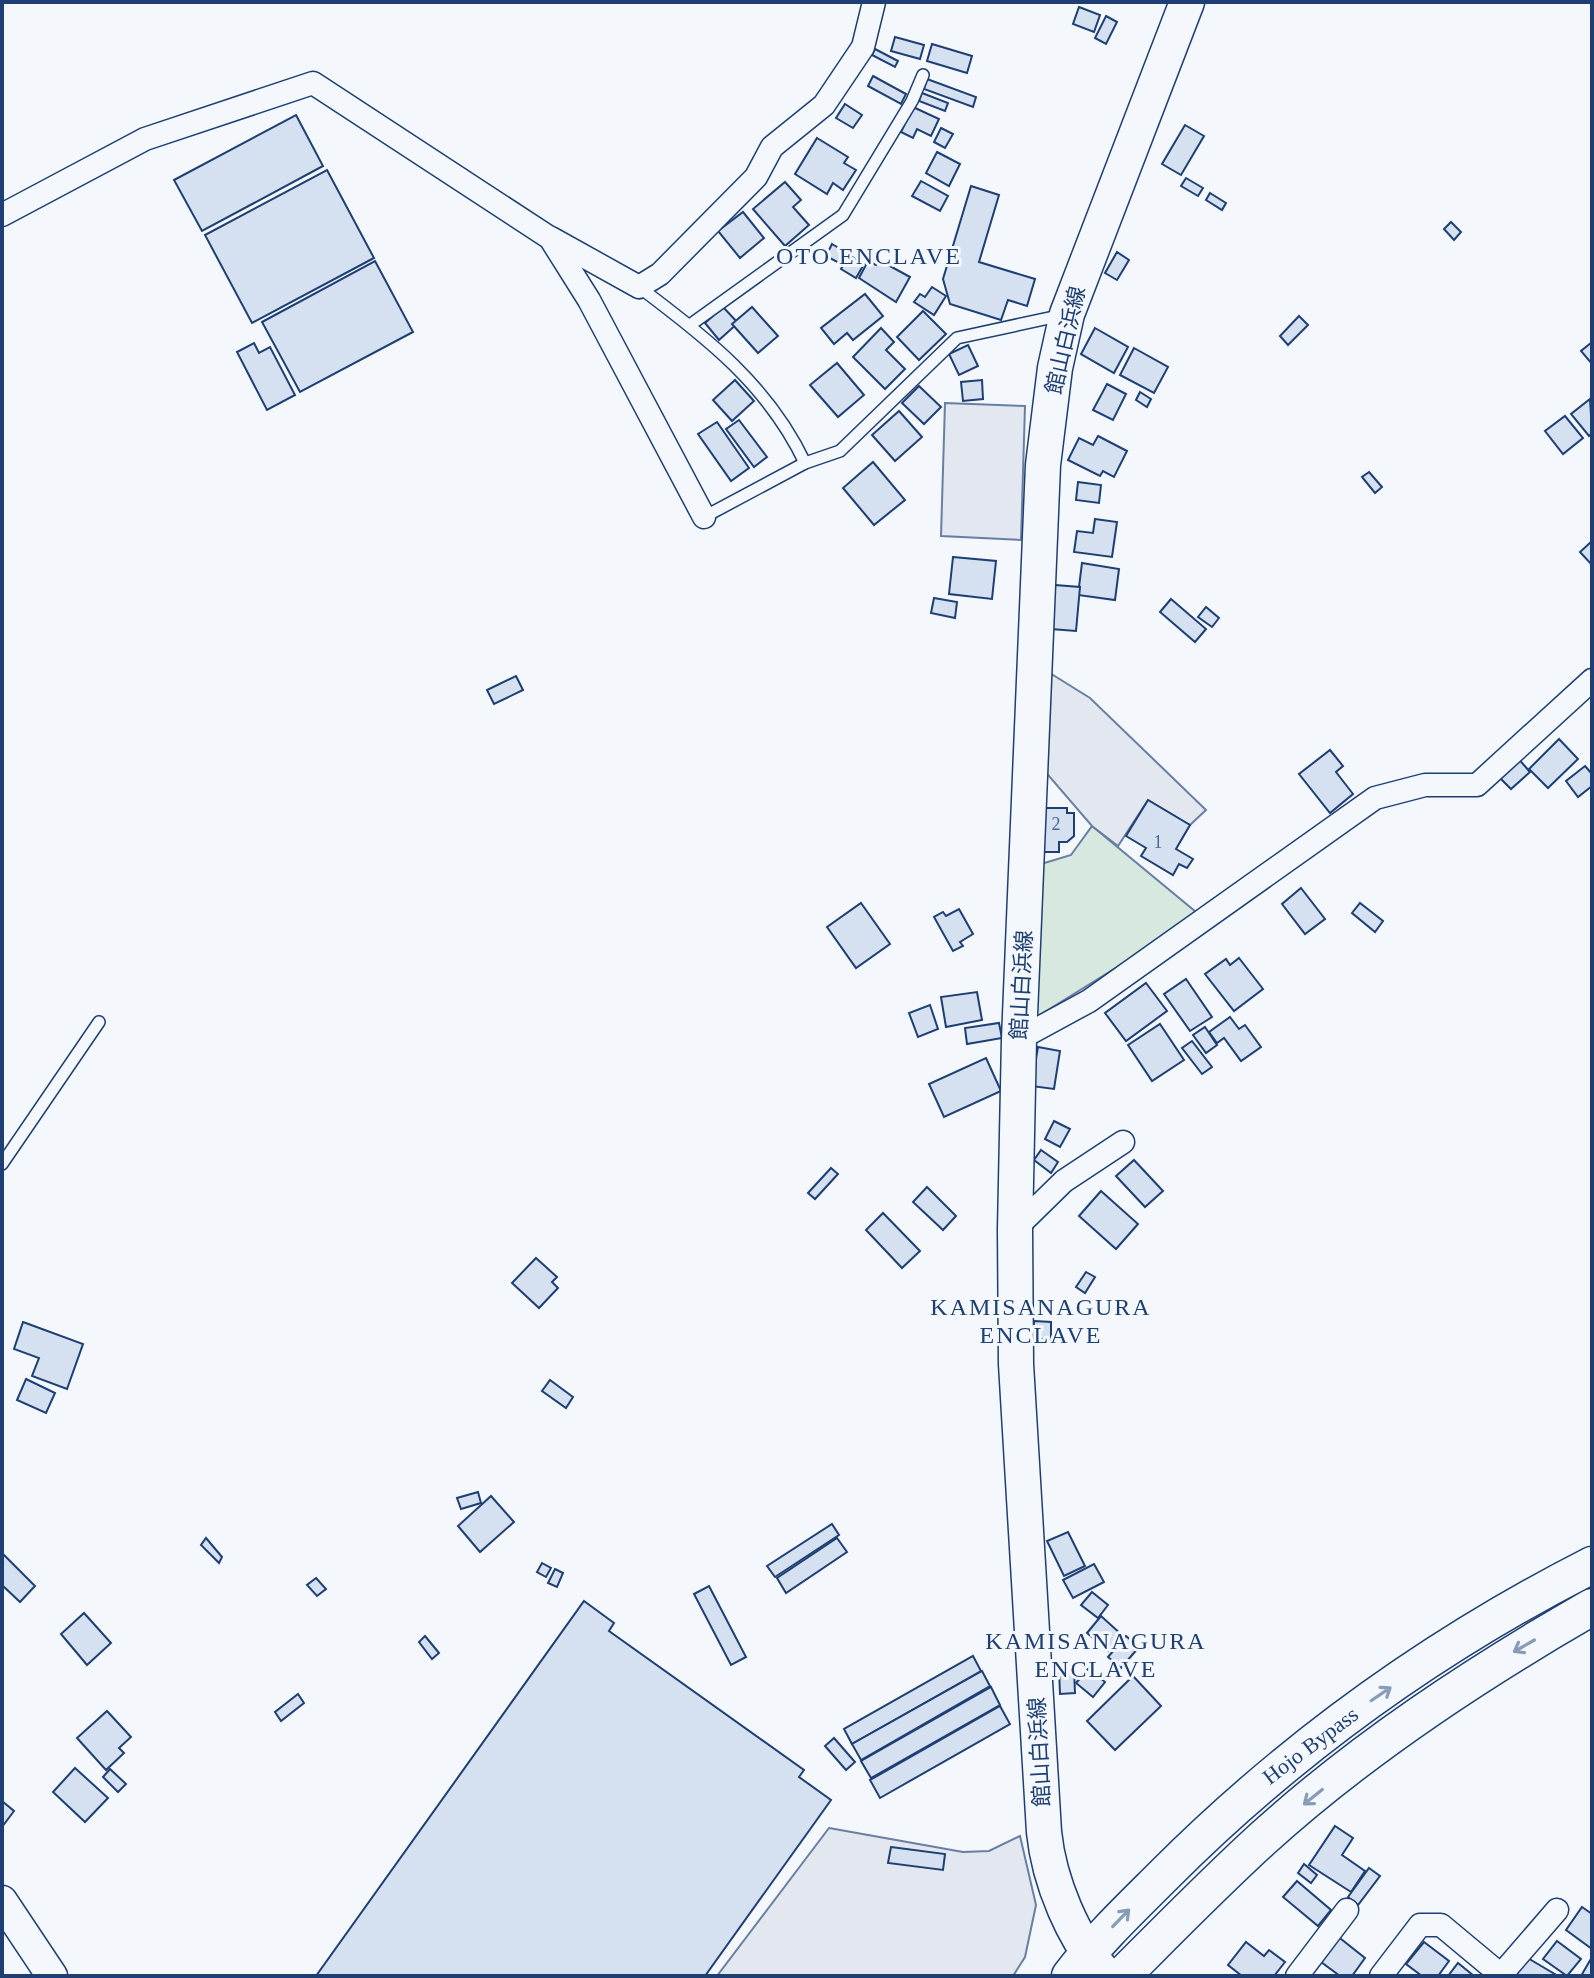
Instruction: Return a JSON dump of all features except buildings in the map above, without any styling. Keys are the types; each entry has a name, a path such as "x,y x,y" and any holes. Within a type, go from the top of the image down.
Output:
{"highway":[{"name":"Hojo Bypass","path":"1088,1969 1225,1813 1297,1753 1480,1629 1592,1565"},
{"name":"Hojo Bypass","path":"1122,1976 1262,1840 1336,1778 1451,1693 1592,1607"}],"main road":[{"name":"館山白浜線","path":"1088,1969 1051,1869 1044,1832 1016,1364 1019,1039 1043,465 1055,368 1067,314 1187,2"},
{"path":"2,1901 52,1976"}],"street":[{"path":"2,215 145,139 313,83 550,238 639,287 660,274 756,177 772,147 824,105 863,47 874,2"},
{"path":"550,238 589,300 704,517"},
{"path":"1019,1039 1089,1001 1375,798 1425,785 1477,785 1592,680"},
{"path":"1015,1229 1064,1181 1123,1142"},
{"path":"1297,1976 1347,1910"},
{"path":"1381,1976 1420,1925 1441,1925 1500,1976 1557,1910"}],"lane":[{"path":"690,325 843,215 912,101 923,75"},
{"path":"639,287 690,325 760,390 787,425 805,463"},
{"path":"704,517 805,463 840,451 957,338 1067,314"},
{"path":"2,1164 99,1022"}],"shaded area":[{"path":"945,403 1025,406 1021,540 941,536"},
{"path":"1045,670 1090,698 1206,810 1190,825 1148,800 1118,846 1092,826 1042,768"},
{"path":"1092,826 1196,912 1143,951 1035,1018 1041,864 1071,855"},
{"path":"829,1828 963,1852 989,1851 1020,1836 1036,1905 1025,1957 1013,1976 717,1976"}],"district":[{"name":"OTO ENCLAVE","path":"869,256"},
{"name":"KAMISANAGURA ENCLAVE","path":"1041,1321"},
{"name":"KAMISANAGURA ENCLAVE","path":"1096,1655"}]}
